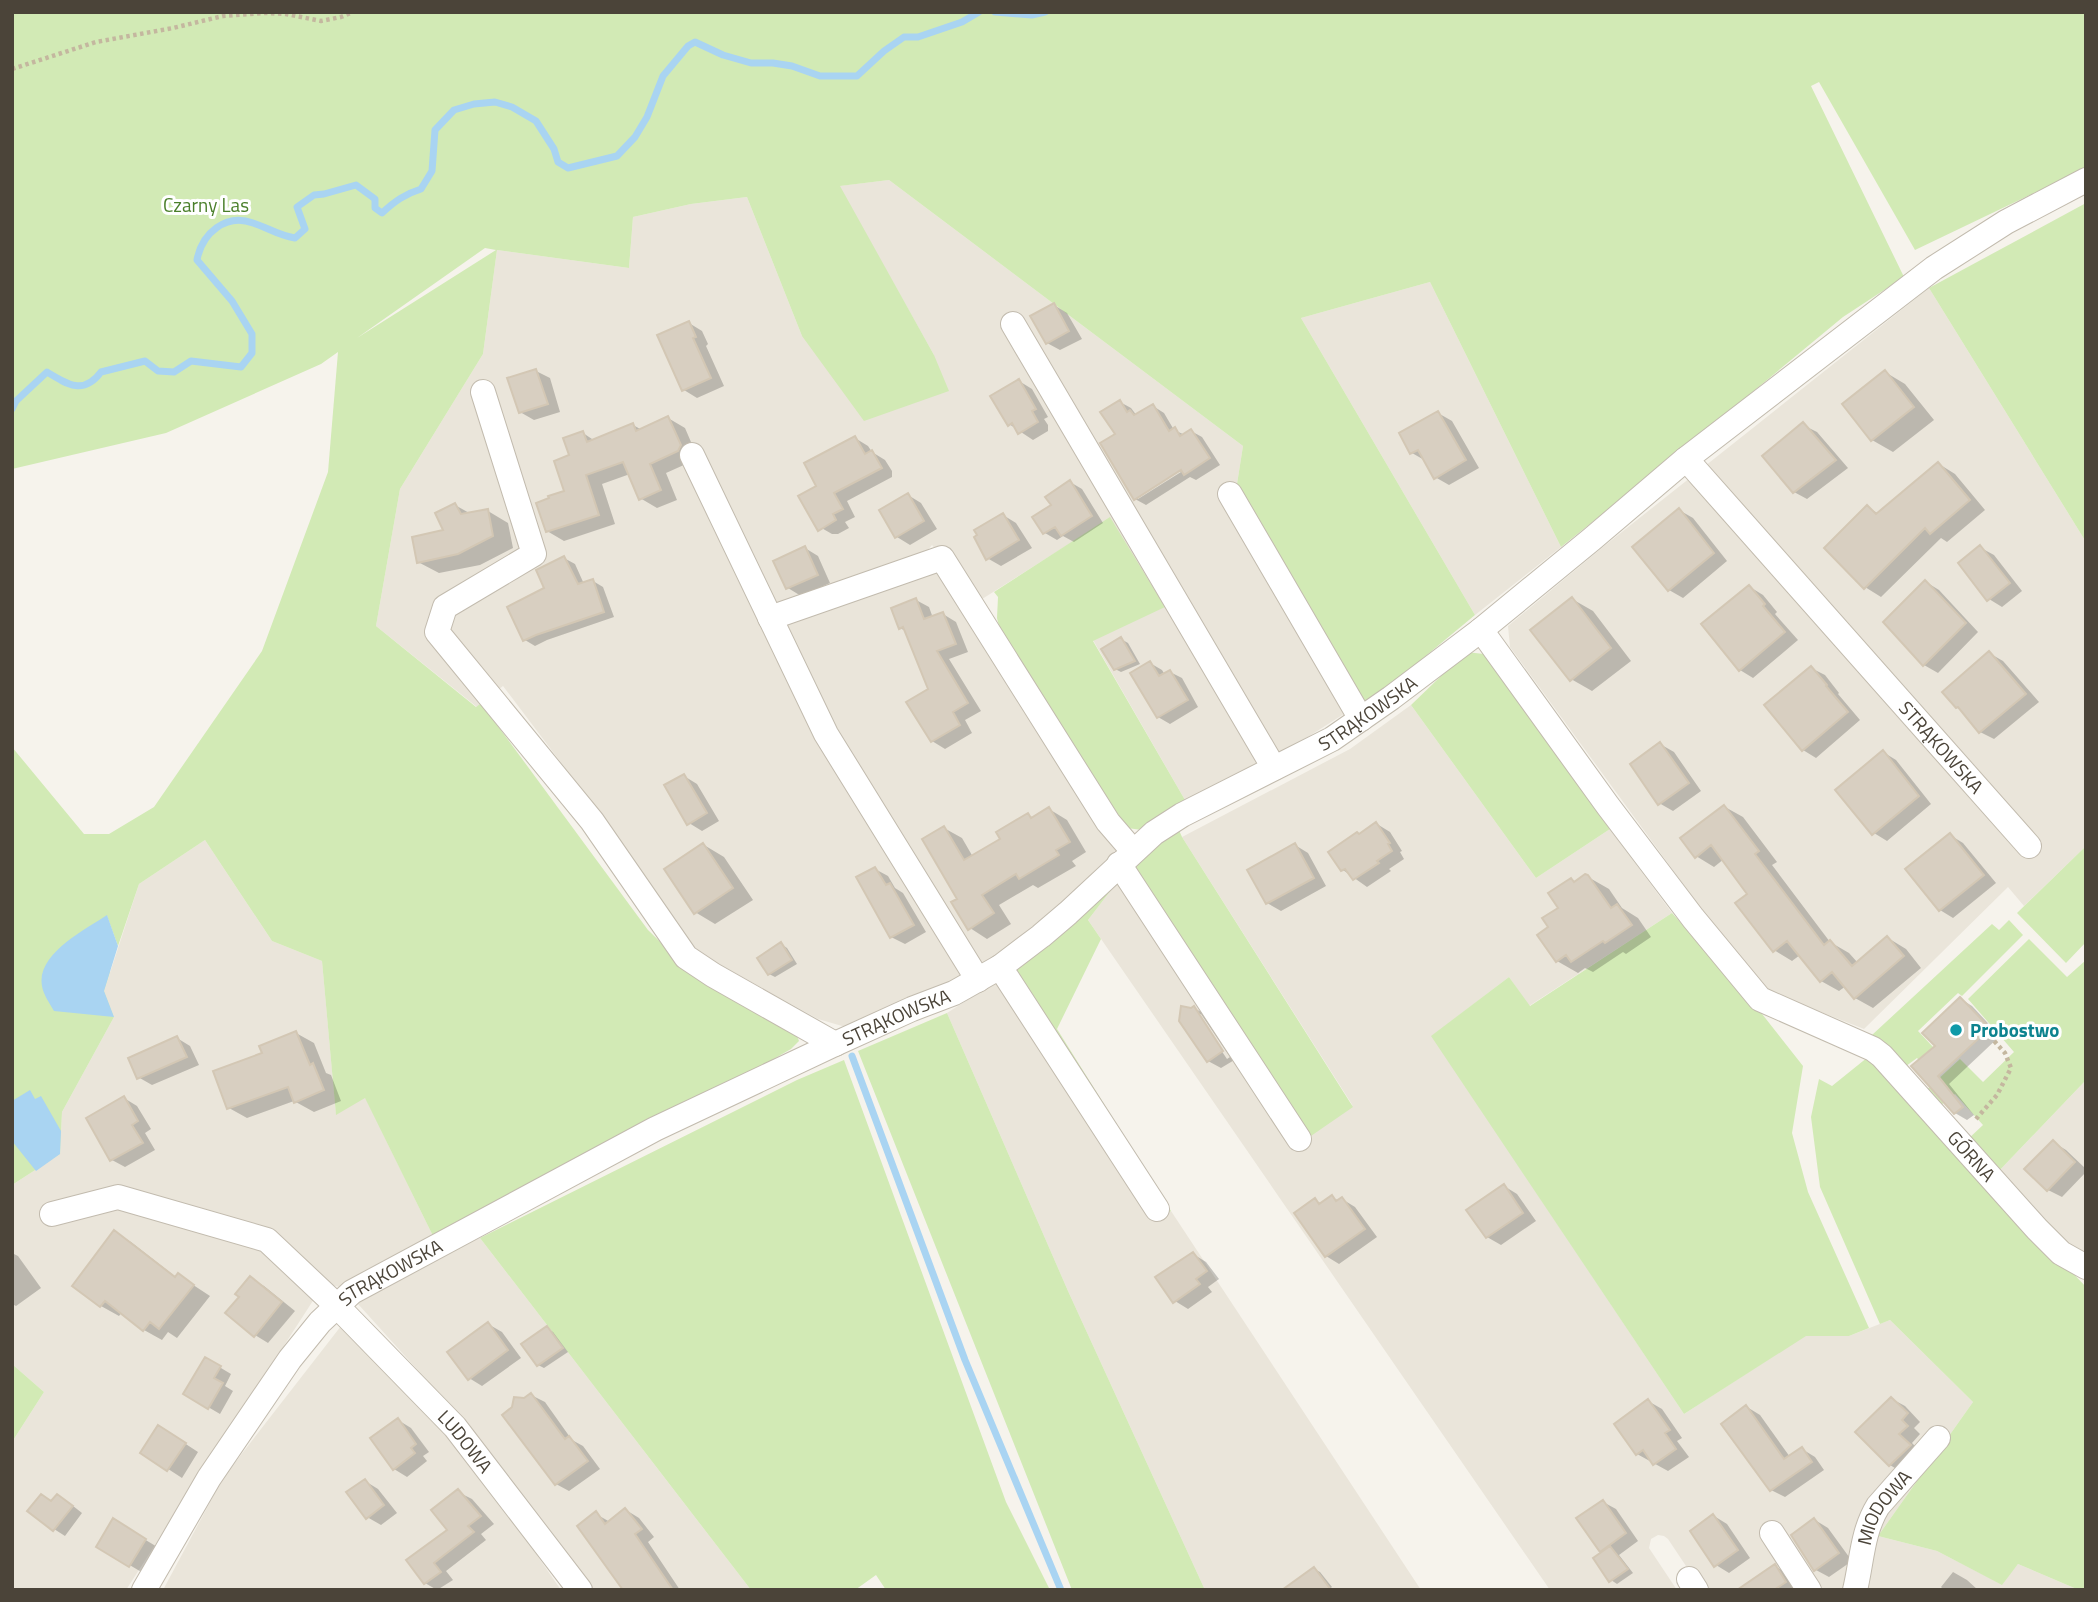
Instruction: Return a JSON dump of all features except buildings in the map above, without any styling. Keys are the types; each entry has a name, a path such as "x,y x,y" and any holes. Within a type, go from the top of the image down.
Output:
{"street":[{"name":"STRĄKOWSKA","path":"144,1590 209,1478 290,1359 337,1305 366,1283 655,1129 835,1044 954,993 1000,967 1059,921 1154,833 1182,815 1332,739 1361,719 1481,630 1686,459 1934,268 2006,222 2086,180"},
{"path":"1013,324 1274,768"},
{"path":"484,392 534,554 445,607 437,632 592,821 686,957 835,1044"},
{"path":"692,455 826,734 978,980"},
{"name":"STRĄKOWSKA","path":"1686,459 2029,846"},
{"path":"1230,494 1361,719"},
{"path":"770,618 942,558 1108,822 1126,858 1299,1139"},
{"name":"GÓRNA","path":"1481,630 1608,806 1693,918 1760,999 1873,1049 1882,1056 2037,1229 2061,1253 2086,1266"},
{"path":"1000,967 1157,1209"},
{"name":"LUDOWA","path":"52,1214 118,1197 267,1240 337,1305 455,1427 580,1590"},
{"name":"MIODOWA","path":"1855,1590 1870,1518 1938,1438"},
{"path":"1772,1533 1810,1590"}],"path":[{"path":"12,69 96,41 173,28 223,16 275,14 321,21 341,18 353,12"},
{"path":"1976,1119 1997,1096 2011,1068 2005,1052 1986,1032"}],"shaded area":[{"path":"889,180 1243,446 1237,484 1218,492 1347,712 1281,754 1185,800 1093,640 1110,518 979,601 932,545 927,551 928,559 1117,849 1054,911 982,970 849,1028 818,1019 697,952 503,686 477,707 376,626 400,489 483,354 497,250 629,268 633,217 691,204 747,197 802,336 934,355 839,186"},
{"path":"1430,282 1561,547 1475,615 1301,318"},
{"path":"1929,288 2086,542 2086,846 2024,906 2008,887 1864,1029 1765,990 1724,940 1510,647 1508,626 1603,547"},
{"path":"1411,705 1536,878 1610,829 1672,913 1529,1006 1509,977 1432,1036 1684,1414 1806,1335 1849,1336 1890,1320 1973,1402 1878,1536 1937,1551 2001,1584 2018,1564 2079,1590 1702,1590 1668,1539 1658,1535 1651,1539 1649,1548 1677,1590 1550,1590 1088,920 1118,881 1353,1106 1182,837 1350,749"},
{"path":"205,840 272,941 322,961 336,1114 365,1097 434,1238 344,1288 302,1278 316,1296 126,1590 12,1590 12,1442 44,1392 12,1364 12,1185 60,1154 62,1112 114,1017 104,991 139,884"},
{"path":"999,980 1154,1220 1171,1211 1421,1590 1205,1590 1068,1291 947,1013"},
{"path":"2086,1080 2086,1276 1996,1174"},
{"path":"480,1238 751,1590 591,1590 452,1408 349,1294"},
{"path":"348,1317 496,1496 561,1590 163,1590 223,1478"}],"green space":[{"name":"Czarny Las","path":"12,12 2086,12 2086,168 1915,250 1819,82 1811,86 1904,277 1843,317 1561,547 1430,282 1301,318 1475,615 1369,703 1359,700 1237,484 1243,446 889,180 840,186 934,355 949,391 864,421 802,336 747,197 691,204 633,217 629,268 497,250 483,354 400,489 376,626 476,707 483,702 489,714 648,930 691,972 795,1031 799,1041 791,1049 747,1074 434,1238 365,1098 336,1115 322,961 272,941 205,840 139,884 118,946 107,916 110,972 104,991 114,1017 62,1112 60,1154 12,1185 12,747 84,834 109,834 154,807 262,651 328,472 338,352 321,364 166,433 12,469","holes":["485,248 496,250 357,338"]},
{"path":"2086,203 2086,542 1929,288"},
{"path":"1110,517 1165,607 1093,641 1185,800 1142,830 1127,828 1001,635 997,618 998,597 994,592"},
{"path":"1466,652 1484,654 1610,829 1536,878 1411,705"},
{"path":"1178,828 1353,1107 1308,1138 1134,868 1141,856"},
{"path":"2086,846 2086,942 2066,963 2017,913"},
{"path":"1118,881 1088,920 1101,939 1057,1029 1171,1211 1166,1214 1013,978 1014,966"},
{"path":"1672,913 1755,1005 1803,1066 1792,1133 1808,1192 1869,1328 1849,1336 1806,1336 1684,1414 1431,1036 1509,977 1530,1006"},
{"path":"2009,920 2023,935 1962,996 1958,993 1918,1031 1948,1063 1934,1077 1917,1058 1902,1069 1872,1035 1992,924 1999,930"},
{"path":"2029,939 2067,977 2086,960 2086,1080 1996,1174 1966,1141 1983,1125 1955,1094 1937,1108 1923,1093 1960,1059 1983,1082 2014,1052 1968,999"},
{"path":"947,1013 1068,1291 1205,1590 1072,1590 858,1051"},
{"path":"1868,1057 2086,1287 2086,1590 2079,1590 2018,1564 2002,1585 1937,1551 1878,1536 1973,1402 1890,1320 1880,1324 1820,1187 1811,1117 1819,1079 1832,1086"},
{"path":"844,1060 1006,1502 1050,1590 886,1590 876,1575 855,1590 751,1590 480,1238 797,1080"},
{"path":"12,1364 44,1392 12,1442"}],"water":[{"path":"107,915 118,946 104,991 114,1017 54,1011 42,986 42,974 47,964 64,944"},
{"path":"30,1090 35,1099 41,1096 61,1131 60,1154 36,1171 12,1141 12,1101"}],"waterway":[{"path":"12,409 16,401 47,372 69,384 82,386 101,372 145,361 158,371 174,372 191,361 241,367 252,353 252,334 232,301 197,260 204,241 217,228 234,221 259,225 295,238 305,229 297,207 314,195 356,185 375,199 375,208 382,213 400,198 421,189 432,171 435,130 454,110 495,102 512,107 536,121 554,149 558,162 568,168 617,156 635,137 647,117 663,76 688,46 695,42 723,55 751,63 792,66 820,76 857,76 904,37 918,37 962,22 979,12"},
{"path":"995,12 1032,15 1045,12"},
{"path":"852,1056 965,1360 1061,1590"}],"place":[{"name":"Probostwo","path":"1956,1030"}]}
